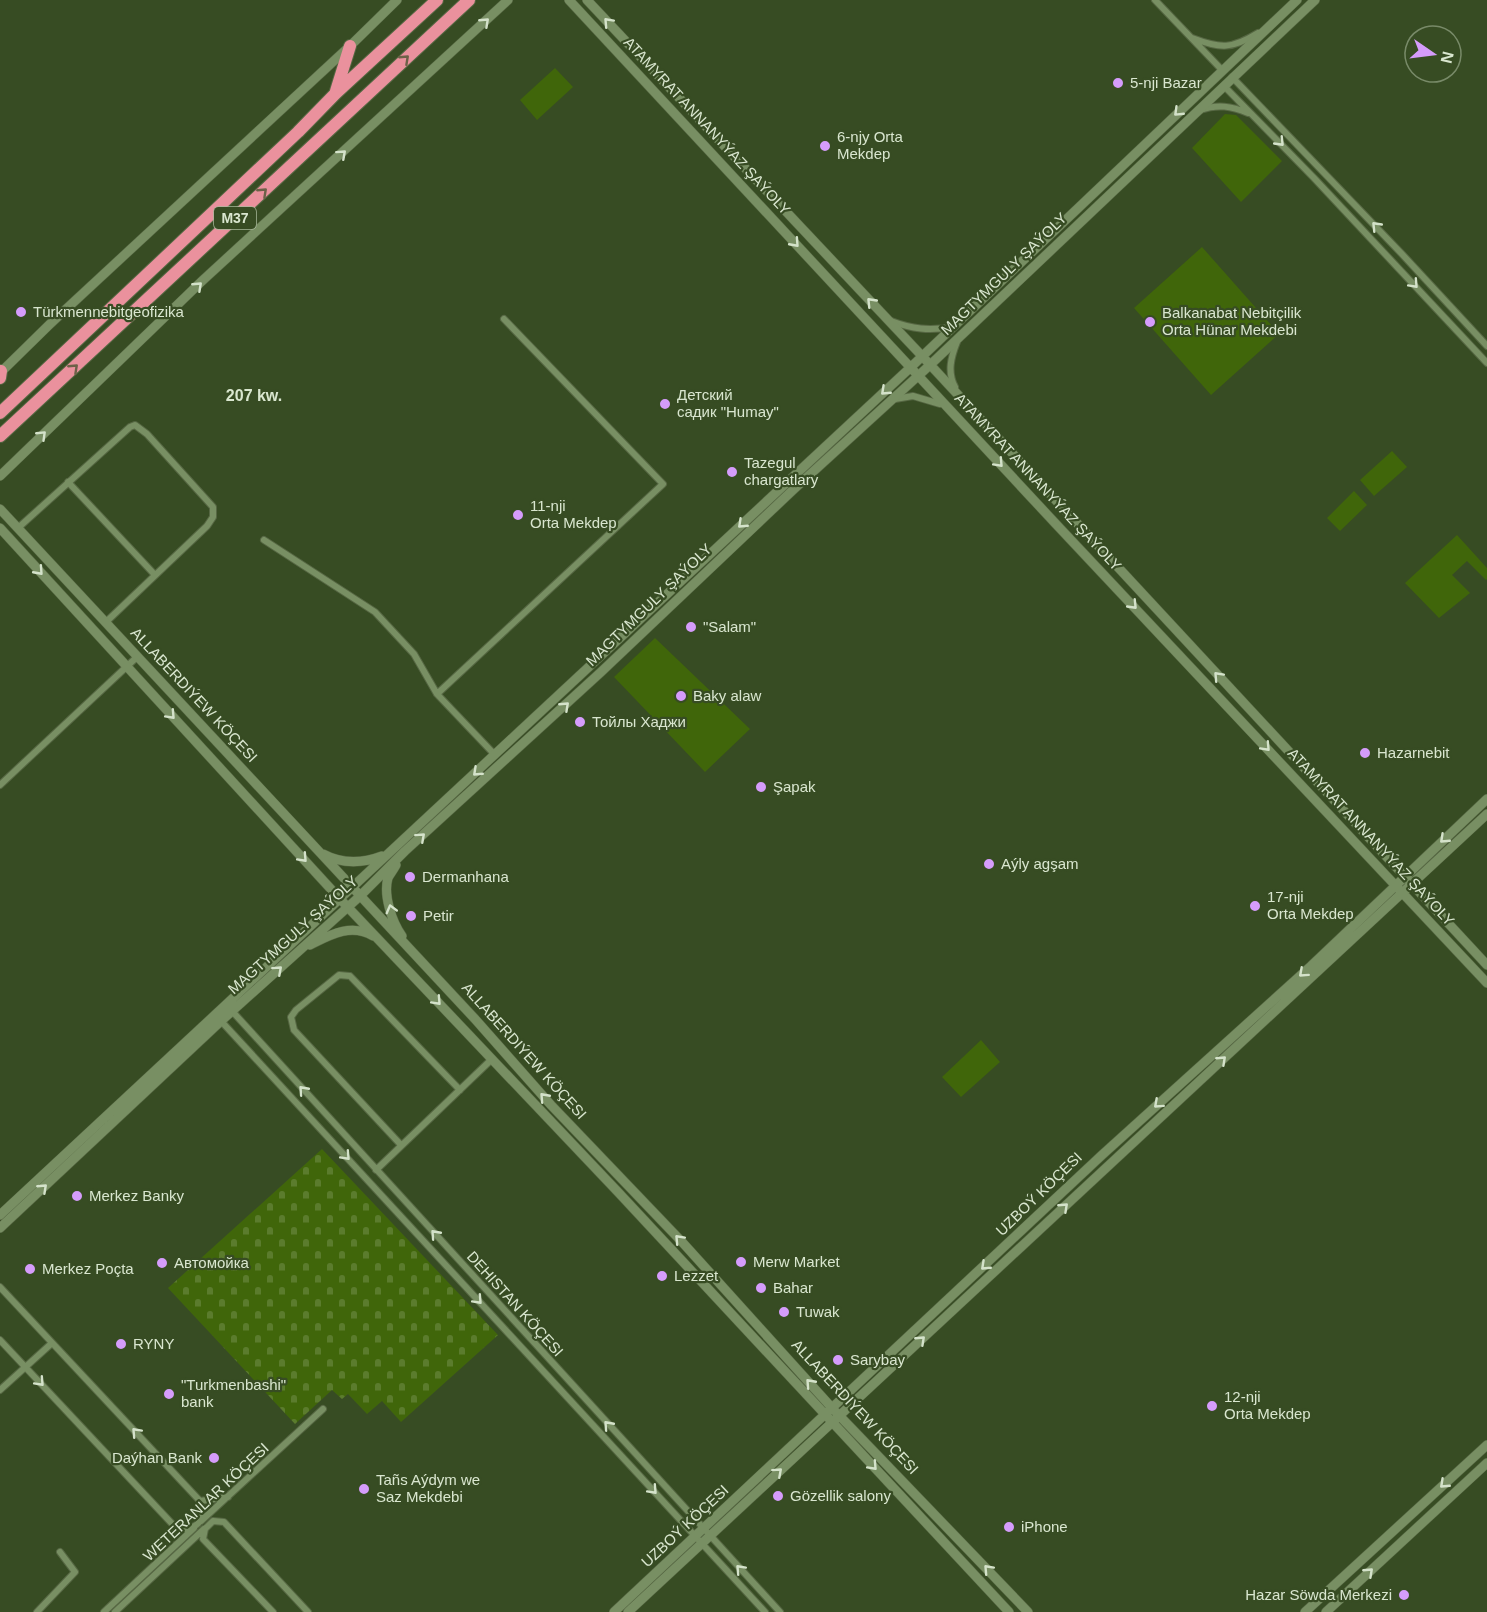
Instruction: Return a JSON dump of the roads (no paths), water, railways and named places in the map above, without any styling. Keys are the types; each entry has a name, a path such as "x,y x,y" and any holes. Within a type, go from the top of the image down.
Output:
{"highway":[{"name":"M37","path":"0,413 336,93 438,0"},
{"name":"M37","path":"0,436 469,0"},
{"path":"336,93 350,46"}],"street":[{"path":"0,374 50,324 397,0"},
{"path":"0,476 202,281 508,0"},
{"name":"ATAMYRAT ANNANYÝAZ ŞAÝOLY","path":"569,0 1487,983"},
{"name":"ATAMYRAT ANNANYÝAZ ŞAÝOLY","path":"587,0 922,356 1487,965"},
{"path":"1155,0 1222,70"},
{"name":"MAGTYMGULY ŞAÝOLY","path":"0,1215 911,367 1297,0"},
{"name":"MAGTYMGULY ŞAÝOLY","path":"0,1228 231,1011 359,897 405,851 601,672 794,489 930,366 1315,0"},
{"path":"1191,38 1214,45 1231,46 1244,42 1267,28"},
{"path":"1232,77 1487,346"},
{"path":"1224,86 1487,363"},
{"path":"1197,111 1230,106 1252,115"},
{"path":"437,694 663,484 504,319"},
{"path":"888,320 919,329 952,327"},
{"path":"958,339 950,368 951,380 962,400"},
{"path":"889,402 913,396 937,401 949,409"},
{"path":"18,528 130,427 135,425 147,434 213,507 213,517 207,526 106,622"},
{"path":"68,483 155,575"},
{"name":"ALLABERDIÝEW KÖÇESI","path":"0,509 551,1105 690,1251 833,1413"},
{"name":"ALLABERDIÝEW KÖÇESI","path":"0,528 340,899 833,1413 1028,1612"},
{"path":"264,540 375,612 414,654 437,694 495,755"},
{"path":"0,785 138,656"},
{"name":"UZBOÝ KÖÇESI","path":"627,1612 702,1536 1102,1155 1311,966 1487,799"},
{"name":"UZBOÝ KÖÇESI","path":"614,1612 833,1423 833,1413 1487,814"},
{"path":"405,851 388,878 387,891 399,932 419,960"},
{"path":"318,852 332,859 356,863 379,858 389,853"},
{"path":"293,957 305,948 340,932 363,931 379,940"},
{"path":"401,1145 294,1030 291,1017 296,1010 339,975 350,976 460,1090"},
{"name":"DEHISTAN KÖÇESI","path":"231,1011 702,1536 765,1612"},
{"name":"DEHISTAN KÖÇESI","path":"221,1021 702,1536 780,1612"},
{"path":"376,1170 492,1059"},
{"path":"0,1287 200,1501 203,1513 200,1522 189,1530 177,1529"},
{"path":"0,1340 177,1529 178,1535 174,1548"},
{"path":"0,1390 52,1343"},
{"name":"WETERANLAR KÖÇESI","path":"104,1612 323,1409"},
{"name":"ALLABERDIÝEW KÖÇESI","path":"833,1423 1009,1612"},
{"path":"1305,1612 1487,1445"},
{"path":"1326,1612 1487,1463"},
{"path":"200,1501 229,1497"},
{"path":"116,1612 213,1521 224,1522 308,1612"},
{"path":"205,1529 203,1539 273,1612"},
{"path":"37,1612 75,1572 60,1552"}],"place":[{"name":"5-nji Bazar","path":"1118,83"},
{"name":"6-njy Orta Mekdep","path":"825,146"},
{"name":"Türkmennebitgeofizika","path":"21,312"},
{"name":"Balkanabat Nebitçilik Orta Hünar Mekdebi","path":"1150,322"},
{"name":"Детский садик \"Humay\"","path":"665,404"},
{"name":"Tazegul chargatlary","path":"732,472"},
{"name":"11-nji Orta Mekdep","path":"518,515"},
{"name":"\"Salam\"","path":"691,627"},
{"name":"Baky alaw","path":"681,696"},
{"name":"Тойлы Хаджи","path":"580,722"},
{"name":"Hazarnebit","path":"1365,753"},
{"name":"Şapak","path":"761,787"},
{"name":"Aýly agşam","path":"989,864"},
{"name":"Dermanhana","path":"410,877"},
{"name":"17-nji Orta Mekdep","path":"1255,906"},
{"name":"Petir","path":"411,916"},
{"name":"Merkez Banky","path":"77,1196"},
{"name":"Merw Market","path":"741,1262"},
{"name":"Автомойка","path":"162,1263"},
{"name":"Merkez Poçta","path":"30,1269"},
{"name":"Lezzet","path":"662,1276"},
{"name":"Bahar","path":"761,1288"},
{"name":"Tuwak","path":"784,1312"},
{"name":"RYNY","path":"121,1344"},
{"name":"Sarybay","path":"838,1360"},
{"name":"\"Turkmenbashi\" bank","path":"169,1394"},
{"name":"12-nji Orta Mekdep","path":"1212,1406"},
{"name":"Daýhan Bank","path":"214,1458"},
{"name":"Tañs Aýdym we Saz Mekdebi","path":"364,1489"},
{"name":"Gözellik salony","path":"778,1496"},
{"name":"iPhone","path":"1009,1527"},
{"name":"Hazar Söwda Merkezi","path":"1404,1595"}],"district":[{"name":"207 kw.","path":"254,395"}]}
